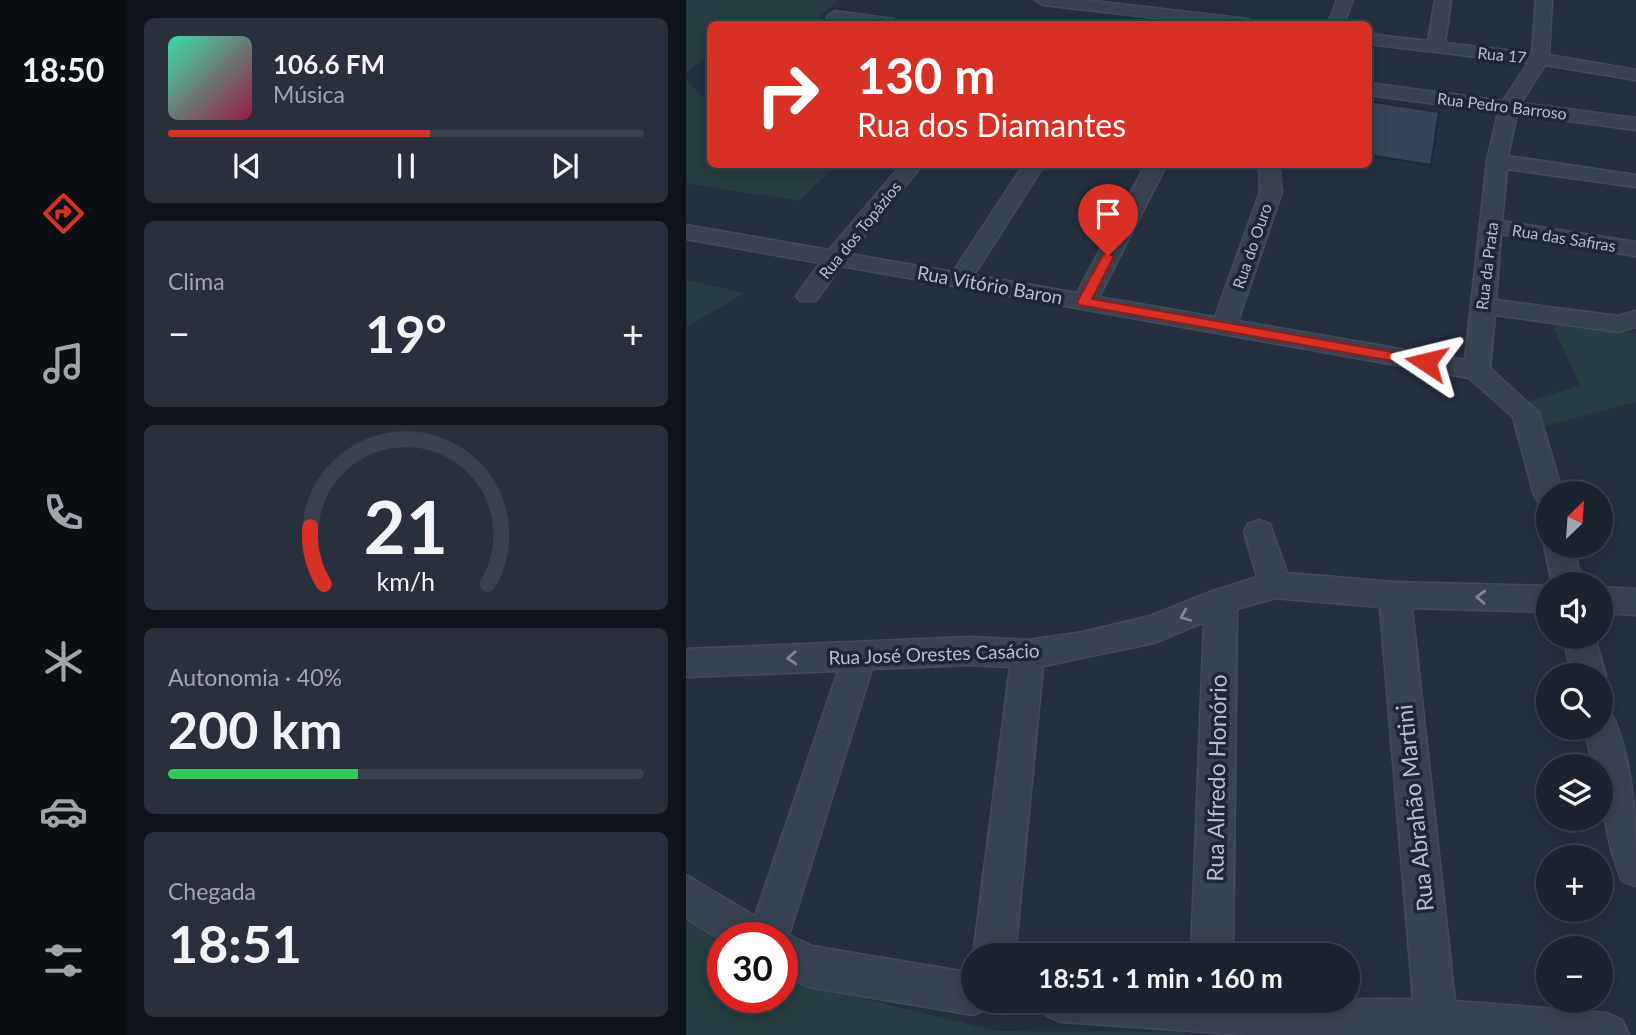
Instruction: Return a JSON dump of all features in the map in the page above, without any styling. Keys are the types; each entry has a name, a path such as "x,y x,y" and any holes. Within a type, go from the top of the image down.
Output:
{"street":[{"path":"830,20 855,0"},
{"path":"1043,0 1135,5 1223,21"},
{"path":"1337,21 1345,0"},
{"path":"1435,48 1443,0"},
{"path":"1509,107 1540,59 1544,0"},
{"name":"Rua 17","path":"1372,40 1540,59 1636,75"},
{"name":"Rua Pedro Barroso","path":"1372,90 1636,124"},
{"name":"Rua da Prata","path":"1477,371 1497,161 1509,107"},
{"path":"1497,161 1636,181"},
{"name":"Rua dos Topázios","path":"808,296 834,258 910,168"},
{"path":"959,279 1032,168"},
{"path":"1084,302 1155,168"},
{"name":"Rua do Ouro","path":"1224,327 1271,192 1269,168"},
{"name":"Rua das Safiras","path":"1492,226 1636,249"},
{"name":"Rua Vitório Baron","path":"686,232 1477,371"},
{"path":"1482,306 1618,324 1636,319"},
{"path":"1477,371 1525,413 1545,481"},
{"path":"1259,531 1275,586"},
{"name":"Rua José Orestes Casácio","path":"686,663 970,651 1028,654 1083,646 1154,629 1221,601 1275,586 1395,594 1536,599"},
{"name":"Rua Abrahão Martini","path":"1395,594 1436,1021"},
{"path":"1613,600 1636,601"},
{"name":"Rua Alfredo Honório","path":"1212,943 1221,601"},
{"path":"995,943 1028,654"},
{"path":"773,922 860,655"},
{"path":"1604,740 1636,867"},
{"path":"686,895 728,922"},
{"path":"798,961 809,966 961,992"},
{"path":"1256,1013 1290,1019 1436,1021 1607,1035"}],"green space":[{"path":"686,0 839,0 814,21 707,21 707,55 686,74"},
{"path":"686,79 701,95 707,97 707,168 834,168 799,201 686,183"},
{"path":"686,280 745,293 686,327"},
{"path":"1551,322 1636,333 1636,402 1541,427 1527,402 1580,385"},
{"path":"686,919 707,934 707,1013 798,1013 798,983 997,1031 1184,1032 1187,1035 686,1035"}],"building":[{"path":"1372,102 1439,112 1431,165 1372,156"}],"route":[{"path":"1108,256 1084,302 1426,362"}]}
